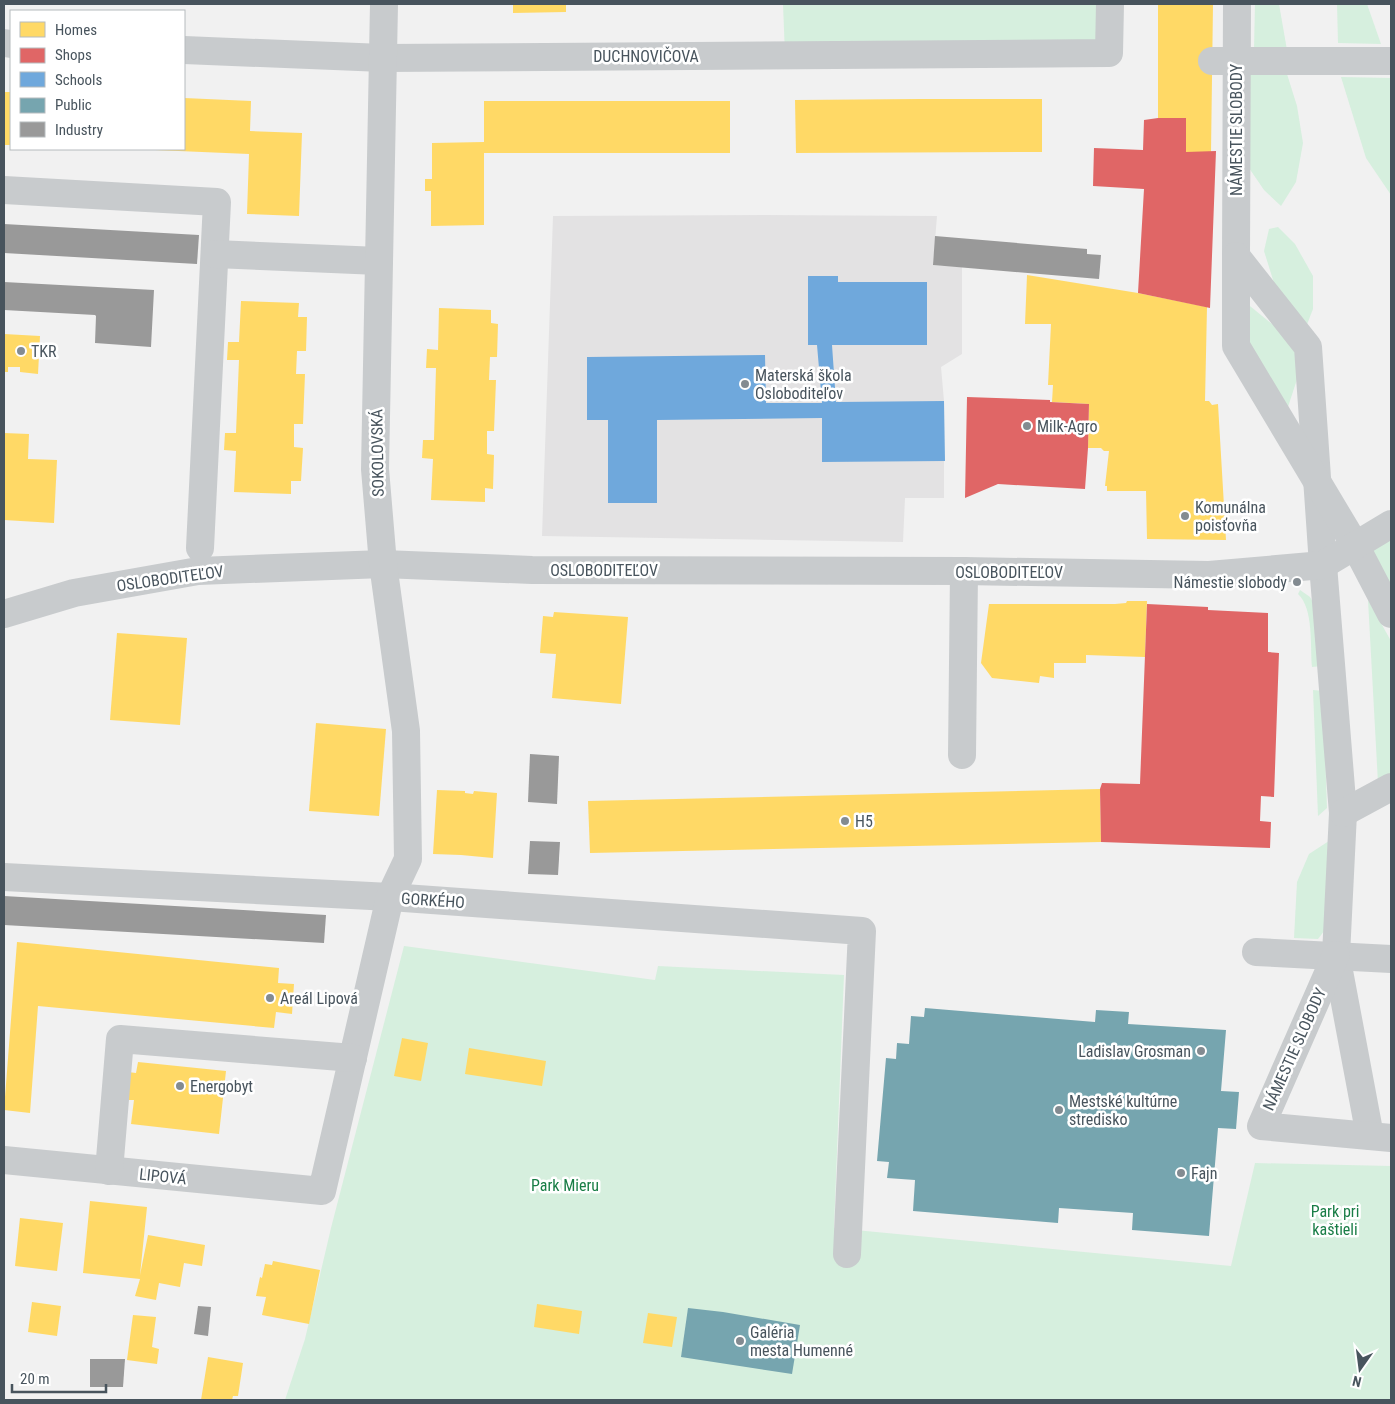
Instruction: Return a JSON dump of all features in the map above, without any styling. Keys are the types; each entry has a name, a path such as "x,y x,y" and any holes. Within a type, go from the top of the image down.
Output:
{"street":[{"name":"SOKOLOVSKÁ","path":"322,1192 390,897 408,859 406,731 383,564 375,470 384,4"},
{"name":"DUCHNOVIČOVA","path":"185,50 384,58 1109,53 1110,4"},
{"name":"NÁMESTIE SLOBODY","path":"1237,4 1224,61 1236,256 1236,346 1356,545 1391,614"},
{"name":"NÁMESTIE SLOBODY","path":"1224,61 1391,61"},
{"path":"4,190 217,202 200,548"},
{"path":"215,254 379,261"},
{"name":"NÁMESTIE SLOBODY","path":"1236,256 1308,347 1343,813 1336,955 1380,1137 1261,1126 1336,955"},
{"path":"1323,565 1391,524"},
{"name":"OSLOBODITEĽOV","path":"4,614 74,593 198,571 383,564 532,570 964,571 1209,575 1323,565"},
{"path":"962,755 964,571"},
{"path":"1343,813 1390,788"},
{"name":"GORKÉHO","path":"4,877 390,897 862,931 848,1254"},
{"path":"1256,952 1391,959"},
{"path":"109,1171 120,1039 353,1058"},
{"name":"LIPOVÁ","path":"4,1160 322,1192"}],"shaded area":[{"name":"Materská škola Osloboditeľov","path":"553,216 937,216 933,265 962,267 962,354 941,367 944,401 944,498 905,498 903,542 542,536"}],"green space":[{"path":"783,4 1110,4 1109,53 785,55"},
{"path":"1255,4 1279,4 1287,50 1254,49"},
{"path":"1337,4 1367,4 1381,44 1338,43"},
{"path":"1250,73 1287,74 1297,106 1303,143 1296,182 1281,206 1264,190 1249,168"},
{"path":"1341,77 1391,78 1391,195 1366,158"},
{"path":"1278,227 1295,244 1313,276 1313,309 1306,327 1274,283 1264,251 1269,229"},
{"path":"1245,302 1277,328 1303,361 1287,410 1244,343"},
{"path":"1391,536 1391,594 1368,549"},
{"path":"1300,590 1310,597 1320,615 1322,666 1312,667 1309,618 1307,609 1298,594"},
{"path":"1368,600 1391,641 1391,775 1378,783"},
{"path":"1313,690 1323,691 1327,808 1318,816"},
{"path":"1332,839 1331,922 1318,939 1294,938 1297,882 1309,854"},
{"name":"Park Mieru","path":"404,946 655,980 658,966 844,975 834,1228 1231,1266 1255,1163 1391,1166 1391,1400 285,1400 305,1339 331,1228"}],"building: Homes":[{"path":"513,4 566,4 566,12 513,13"},
{"path":"1158,4 1213,4 1211,152 1186,152 1186,118 1158,118"},
{"path":"4,92 10,92 10,145 4,145"},
{"path":"185,98 251,101 250,131 302,133 299,216 247,214 249,154 155,150 185,150"},
{"path":"1042,99 1042,152 796,153 795,100"},
{"path":"484,101 730,101 730,153 484,153 484,225 431,226 431,191 425,191 425,179 432,179 432,143 484,142"},
{"path":"1027,275 1138,293 1207,307 1205,401 1209,401 1212,405 1218,404 1226,540 1147,539 1146,491 1107,491 1107,486 1105,486 1109,451 1104,451 1101,448 1088,448 1089,404 1052,402 1053,385 1048,385 1051,324 1025,324"},
{"path":"241,301 299,303 298,317 307,317 306,351 297,351 296,374 305,374 303,424 294,424 294,447 303,448 301,481 291,481 291,494 234,492 236,451 224,450 225,433 236,433 239,360 227,360 228,342 239,342"},
{"path":"439,308 491,310 491,323 498,324 497,357 490,357 489,380 496,380 494,431 487,431 487,454 494,455 493,489 485,488 485,502 431,500 433,459 422,458 423,440 434,440 436,368 426,368 427,349 438,350"},
{"name":"TKR","path":"4,334 40,336 38,374 20,372 20,367 8,367 8,372 4,372"},
{"path":"4,433 29,434 28,459 57,460 54,523 4,520"},
{"path":"1127,601 1147,601 1145,657 1086,655 1086,663 1054,663 1054,678 1040,676 1039,683 992,678 981,663 989,604 1115,604 1126,603"},
{"path":"554,612 628,617 621,704 552,698 556,654 540,653 543,616 553,617"},
{"path":"117,633 187,638 180,725 110,720"},
{"path":"316,723 386,729 379,816 309,811"},
{"name":"H5","path":"1100,789 1101,842 590,853 588,801"},
{"path":"437,790 465,791 465,793 473,794 474,791 497,793 493,858 433,854"},
{"path":"17,942 279,968 278,983 294,984 292,1014 276,1012 274,1028 38,1006 30,1113 4,1110"},
{"path":"402,1038 428,1043 421,1081 394,1076"},
{"path":"469,1048 546,1061 542,1086 465,1074"},
{"name":"Energobyt","path":"138,1062 226,1071 219,1134 131,1124 134,1100 125,1100 128,1072 136,1073"},
{"path":"90,1201 147,1207 140,1275 148,1235 205,1245 202,1266 184,1263 180,1287 159,1283 156,1300 135,1296 140,1279 83,1273"},
{"path":"20,1218 63,1223 57,1271 15,1266"},
{"path":"273,1261 320,1270 309,1324 262,1315 266,1297 256,1296 265,1264 272,1265"},
{"path":"32,1302 61,1306 57,1336 28,1332"},
{"path":"537,1304 582,1311 579,1334 534,1327"},
{"path":"648,1313 677,1317 672,1347 643,1343"},
{"path":"133,1315 156,1317 152,1347 159,1349 157,1364 127,1360"},
{"path":"208,1357 243,1363 238,1396 233,1396 232,1400 201,1400"}],"building: Shops":[{"path":"1186,118 1186,152 1216,151 1210,308 1138,293 1144,189 1093,186 1094,148 1143,150 1144,120"},
{"name":"Milk-Agro","path":"967,397 1050,400 1050,402 1089,404 1085,489 998,484 965,498"},
{"path":"1147,604 1208,607 1208,610 1268,613 1268,652 1279,653 1274,797 1261,796 1260,821 1271,822 1270,848 1101,842 1100,789 1102,783 1140,784"}],"building: Schools":[{"path":"808,276 838,276 838,282 927,282 927,345 832,345 836,402 944,401 945,461 822,462 822,418 657,420 657,503 608,503 608,420 587,420 587,357 765,355 766,403 822,403 817,345 808,345"}],"building: Public":[{"name":"Mestské kultúrne stredisko","path":"925,1008 1095,1022 1096,1010 1129,1012 1128,1024 1226,1030 1221,1091 1239,1092 1236,1129 1218,1128 1209,1236 1132,1230 1133,1213 1059,1208 1058,1223 913,1211 915,1180 887,1178 889,1162 877,1161 886,1058 896,1059 897,1043 909,1044 911,1016 924,1017"},
{"name":"Galéria mesta Humenné","path":"688,1308 800,1325 792,1374 681,1357"}],"building: Industry":[{"path":"4,224 199,235 197,264 4,253"},
{"path":"935,236 1087,249 1087,254 1101,255 1099,279 933,265"},
{"path":"4,282 154,290 151,347 95,343 95,315 4,310"},
{"path":"530,754 559,756 557,804 528,802"},
{"path":"530,841 560,842 558,875 528,874"},
{"path":"4,896 326,915 324,943 4,925"},
{"path":"198,1306 211,1307 208,1336 194,1334"},
{"path":"90,1359 125,1359 123,1387 90,1387"}],"place":[{"name":"TKR","path":"21,351"},
{"name":"Materská škola Osloboditeľov","path":"745,384"},
{"name":"Milk-Agro","path":"1027,426"},
{"name":"Komunálna poisťovňa","path":"1185,516"},
{"name":"Námestie slobody","path":"1297,582"},
{"name":"H5","path":"845,821"},
{"name":"Areál Lipová","path":"270,998"},
{"name":"Ladislav Grosman","path":"1201,1051"},
{"name":"Energobyt","path":"180,1086"},
{"name":"Mestské kultúrne stredisko","path":"1059,1110"},
{"name":"Fajn","path":"1181,1173"},
{"name":"Galéria mesta Humenné","path":"740,1341"}],"park label":[{"name":"Park pri kaštieli","path":"1335,1220"}]}
